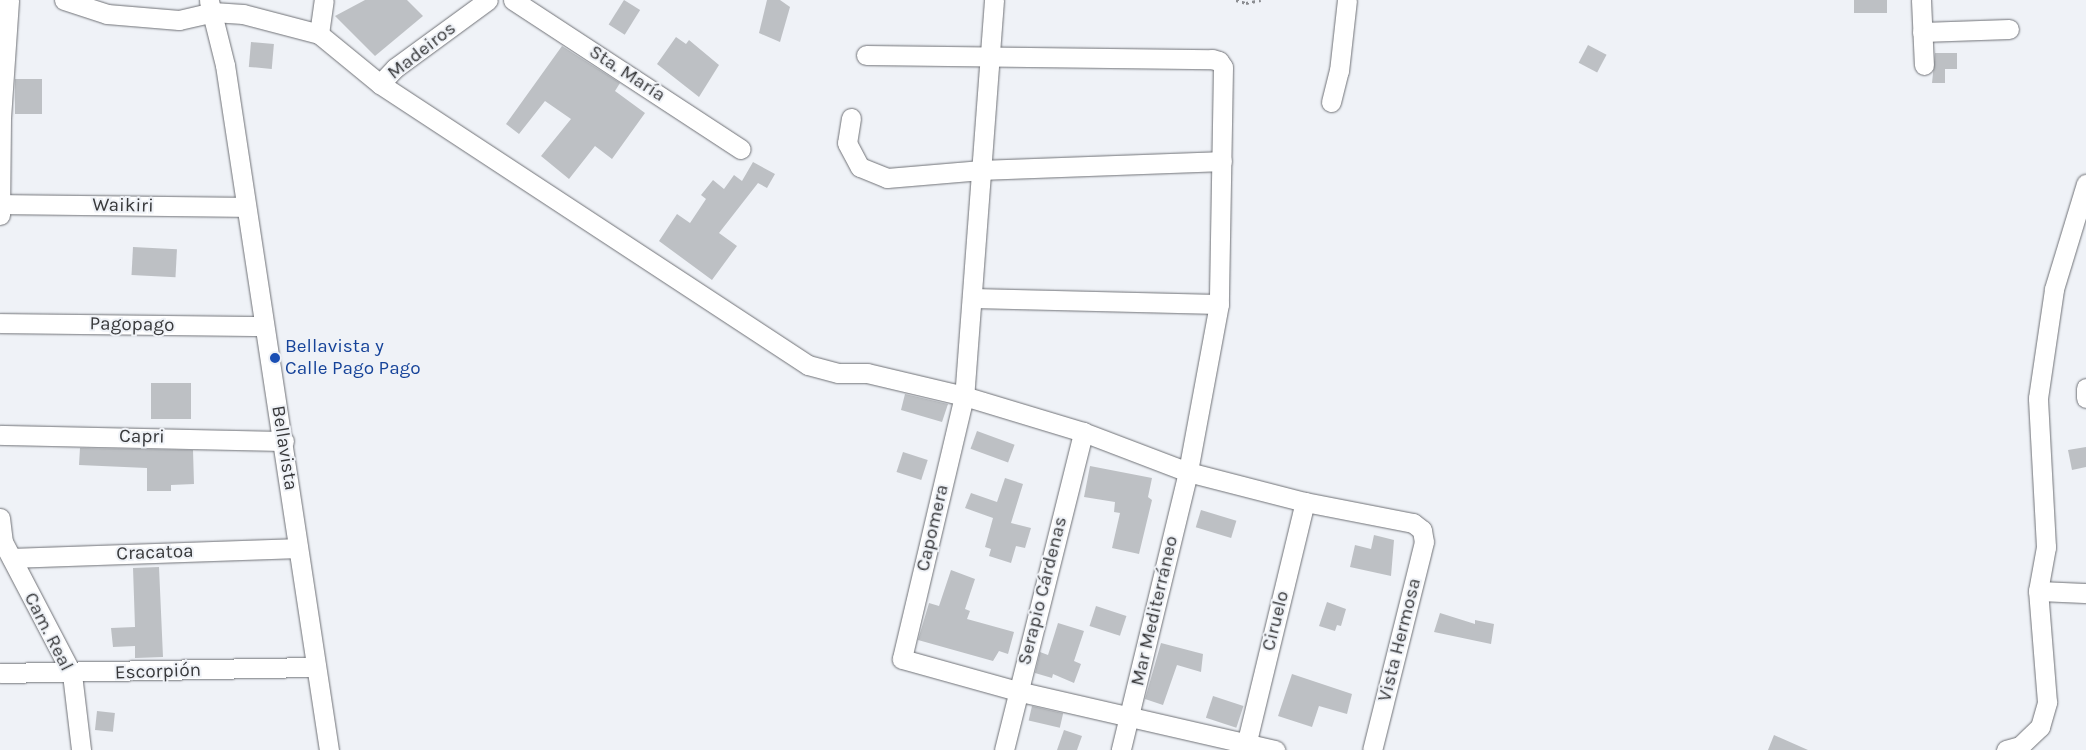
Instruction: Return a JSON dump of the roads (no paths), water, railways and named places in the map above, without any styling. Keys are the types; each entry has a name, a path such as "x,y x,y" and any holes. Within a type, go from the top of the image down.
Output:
{"street":[{"path":"0,208 1,118 9,0"},
{"path":"64,0 107,14 179,20 211,6 319,34 380,84 808,364 838,373 867,373 964,396 1083,432 1188,472 1305,502"},
{"path":"319,34 324,0"},
{"name":"Madeiros","path":"380,84 395,68 488,0"},
{"name":"Sta. María","path":"513,0 741,149"},
{"name":"Capomera","path":"994,0 964,396 902,660 1017,691"},
{"path":"1330,102 1339,71 1347,0"},
{"path":"1921,0 1924,65"},
{"name":"Bellavista","path":"211,6 225,66 245,208 257,265 264,326 284,440 298,548 329,750"},
{"path":"1922,32 2008,29"},
{"path":"866,55 990,55"},
{"name":"Mar Mediterráneo","path":"990,55 1219,61 1223,67 1219,304 1188,472 1121,750"},
{"path":"851,118 847,144 860,167 887,178 982,170 1222,161"},
{"path":"2006,750 2020,746 2040,727 2047,702 2038,591 2046,547 2038,398 2054,289 2086,184"},
{"name":"Waikiri","path":"0,208 245,208"},
{"path":"972,298 1219,304"},
{"name":"Pagopago","path":"0,323 264,326"},
{"path":"2086,388 2086,398"},
{"name":"Serapio Cárdenas","path":"1004,750 1017,691 1083,432"},
{"name":"Capri","path":"0,435 284,440"},
{"name":"Vista Hermosa","path":"1305,502 1413,523 1422,530 1424,542 1372,750"},
{"name":"Ciruelo","path":"1246,741 1305,502"},
{"name":"Cam. Real","path":"0,518 3,542 72,674 81,750"},
{"name":"Cracatoa","path":"12,558 298,548"},
{"path":"2038,591 2086,593"},
{"name":"Escorpión","path":"0,673 72,674 316,667"},
{"path":"1017,691 1246,741 1275,750"}],"place":[{"name":"Bellavista y Calle Pago Pago","path":"275,358"}]}
